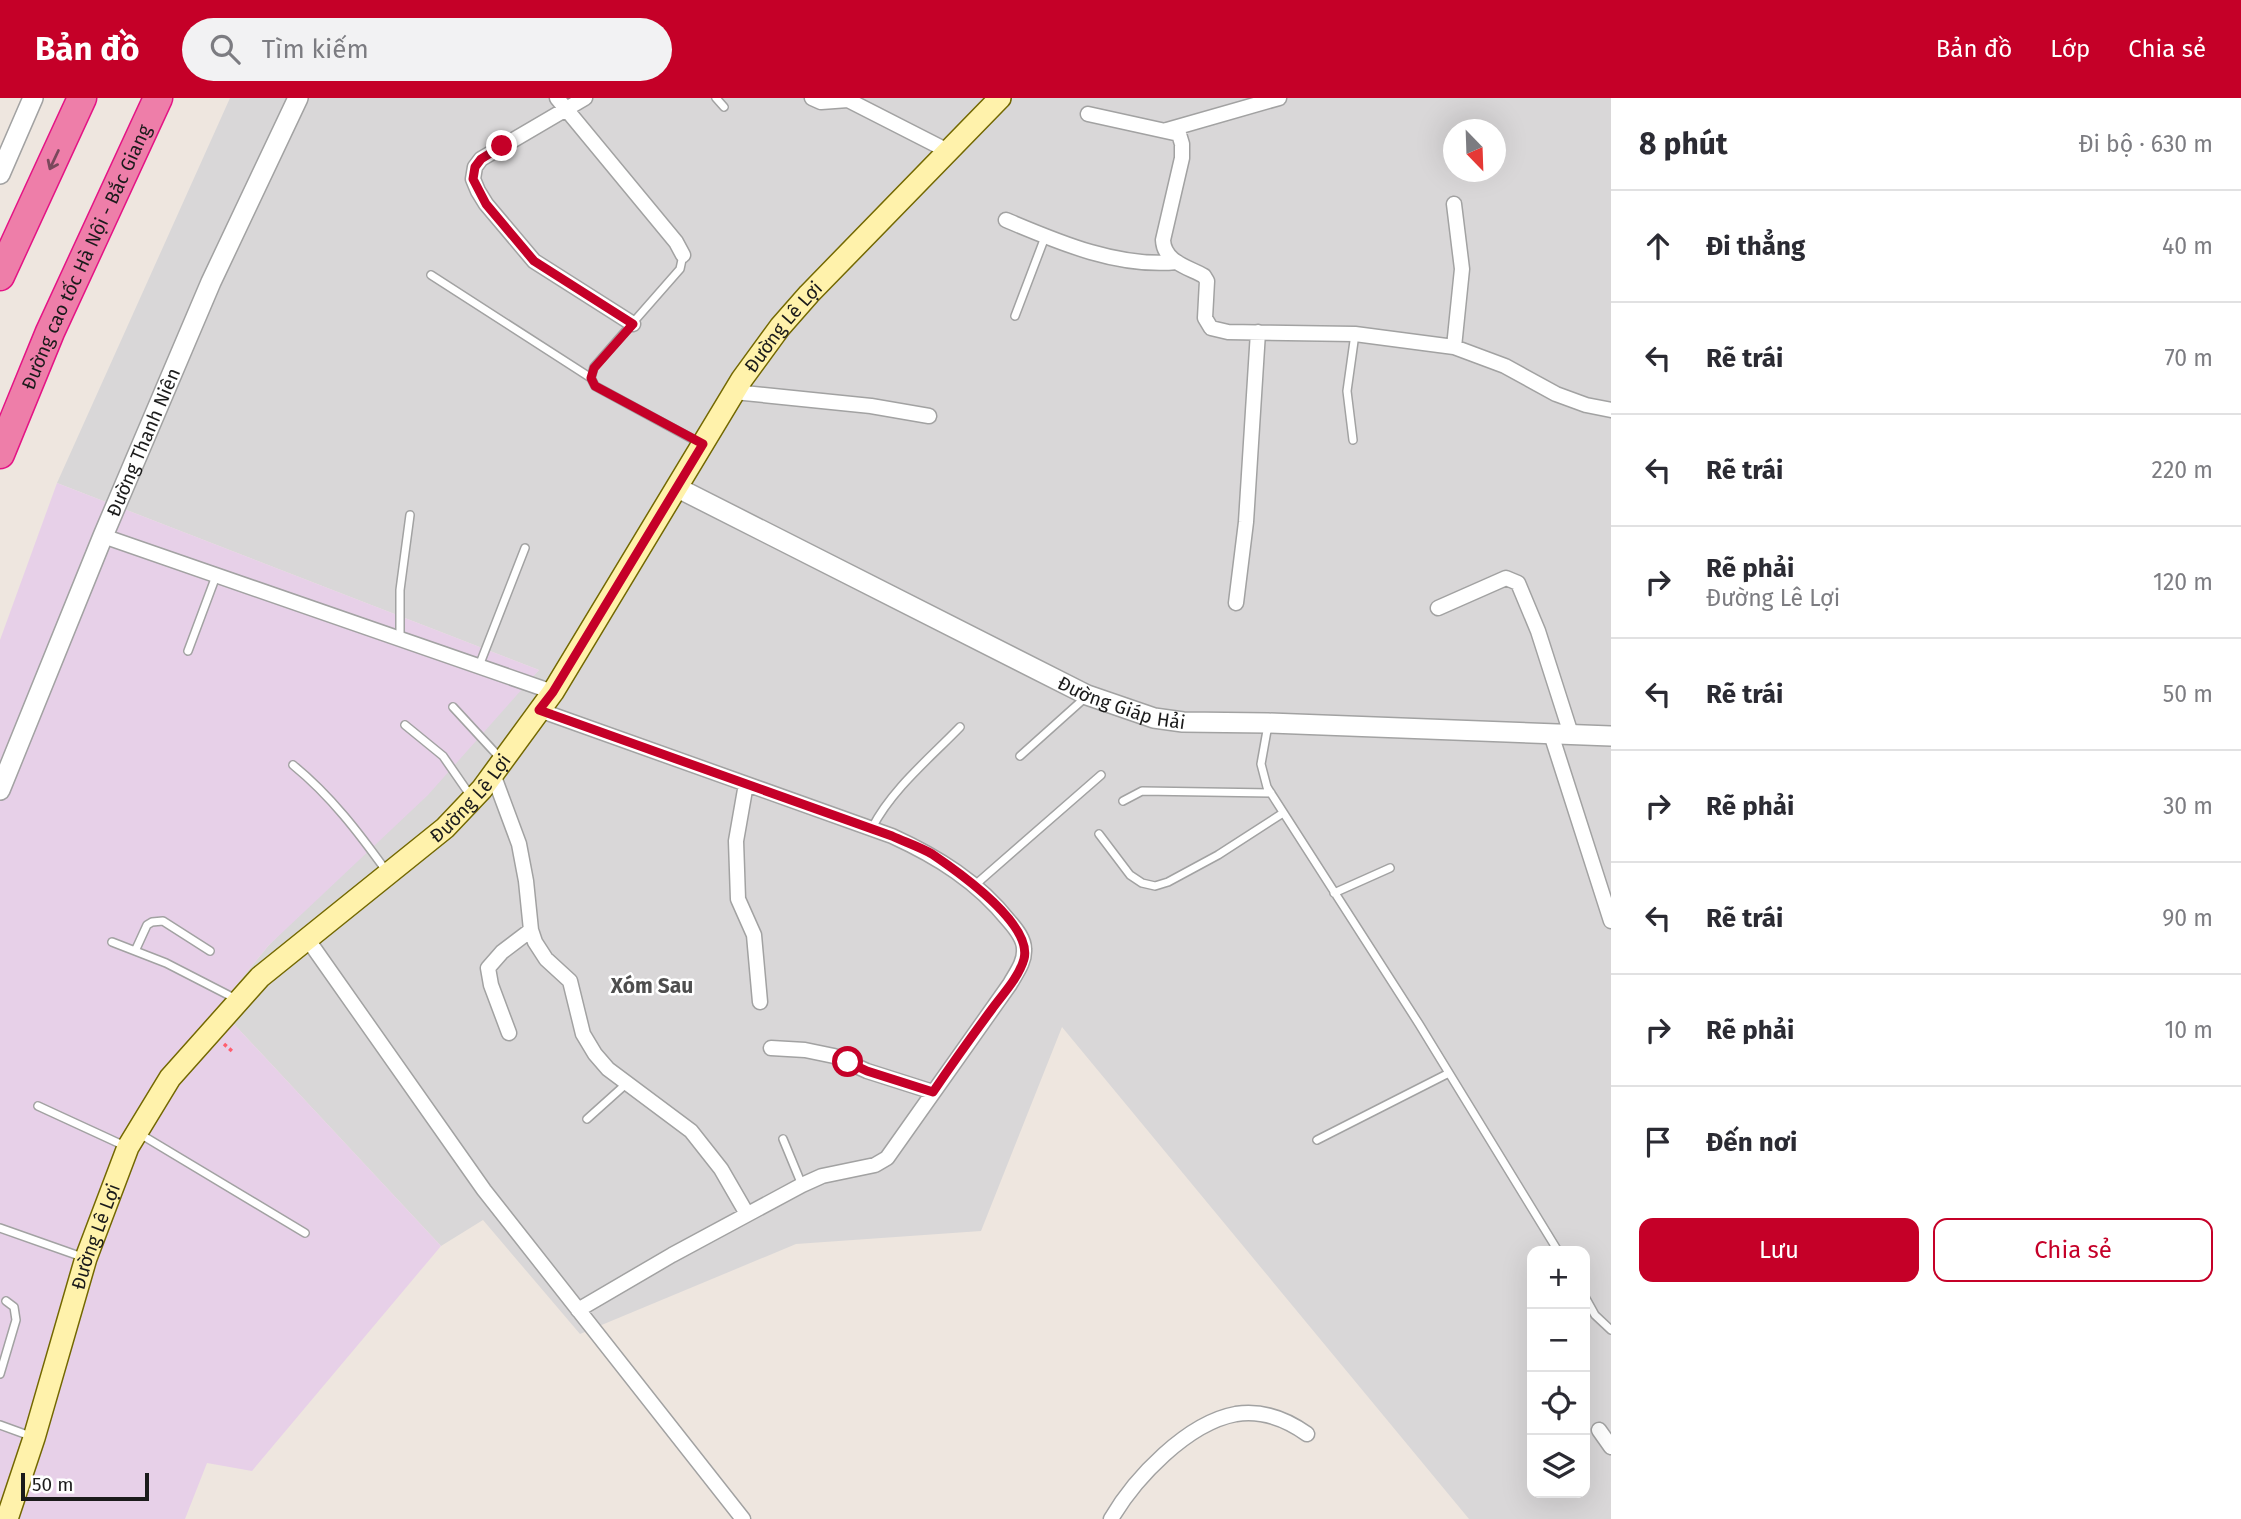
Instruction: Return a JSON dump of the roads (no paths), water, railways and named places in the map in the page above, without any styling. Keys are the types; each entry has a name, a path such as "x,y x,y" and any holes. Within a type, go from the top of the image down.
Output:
{"highway":[{"path":"0,276 82,98"},
{"name":"Đường cao tốc Hà Nội - Bắc Giang","path":"0,454 50,332 158,98"}],"main road":[{"name":"Đường Lê Lợi","path":"7,1519 34,1438 86,1258 132,1140 170,1078 260,977 306,937 445,828 473,799 553,692 734,392 780,327 1000,98"}],"street":[{"path":"0,174 33,98"},
{"name":"Đường Thanh Niên","path":"0,790 103,536 211,282 298,98"},
{"path":"557,98 676,242 683,256"},
{"path":"585,98 481,159 475,167 473,179 486,204 534,261 633,324"},
{"path":"812,98 821,102 848,100 948,151"},
{"path":"1167,130 1279,98"},
{"path":"1088,114 1179,134 1182,144 1179,174 1163,240 1167,254 1204,276 1207,281 1205,318 1211,328 1217,331 1355,334 1454,347 1505,366 1556,394 1586,405 1611,410"},
{"path":"1454,204 1462,269 1454,347"},
{"path":"1006,220 1045,237 1120,260 1161,264 1177,262"},
{"path":"1236,603 1246,523 1258,332"},
{"path":"734,392 871,406 929,416"},
{"name":"Đường Giáp Hải","path":"678,488 1087,695 1154,718 1183,722 1611,736"},
{"path":"103,536 553,692"},
{"path":"1438,608 1506,578 1518,583 1538,631 1561,734 1611,921"},
{"path":"539,710 872,829 930,853 975,884 1000,909 1025,946 1024,960 1010,984 892,1152 882,1162 822,1176 802,1185 578,1310"},
{"path":"498,768 519,844 531,930 546,959 570,981 583,1034 608,1069 691,1131 721,1169 747,1214"},
{"path":"746,784 736,841 737,899 754,935 760,1002"},
{"path":"509,1032 488,968 502,952 531,930"},
{"path":"306,937 484,1190 743,1519"},
{"path":"771,1048 805,1050 835,1056 867,1071 933,1092"},
{"path":"1111,1519 1134,1485 1153,1465 1177,1445 1217,1420 1237,1414 1277,1416 1307,1434"},
{"path":"1599,1430 1611,1447"}],"lane":[{"path":"716,98 724,107"},
{"path":"1015,316 1045,237"},
{"path":"591,378 594,368 680,269 683,256"},
{"path":"431,275 591,378 595,386 703,444"},
{"path":"1353,440 1347,391 1355,334"},
{"path":"400,640 400,590 410,514"},
{"path":"479,667 525,548"},
{"path":"188,651 217,575"},
{"path":"1020,757 1087,695"},
{"path":"453,707 498,768"},
{"path":"1268,723 1261,764 1271,793 1449,1073 1555,1246"},
{"path":"405,725 443,756 473,799"},
{"path":"872,829 891,799 960,727"},
{"path":"293,765 337,806 388,873"},
{"path":"975,884 1101,775"},
{"path":"1123,801 1142,791 1271,793"},
{"path":"1099,834 1130,876 1155,886 1168,882 1218,855 1283,813"},
{"path":"1334,893 1390,868"},
{"path":"136,949 147,925 163,921 209,951"},
{"path":"112,942 136,949 238,1001"},
{"path":"1317,1140 1449,1073"},
{"path":"587,1119 626,1084"},
{"path":"38,1106 132,1140 305,1233"},
{"path":"783,1139 802,1185"},
{"path":"0,1228 86,1258"},
{"path":"0,1374 16,1320 14,1307 5,1301"},
{"path":"1590,1306 1595,1315 1611,1330"},
{"path":"0,1425 34,1438"}],"district":[{"name":"Xóm Sau","path":"652,986"}]}
